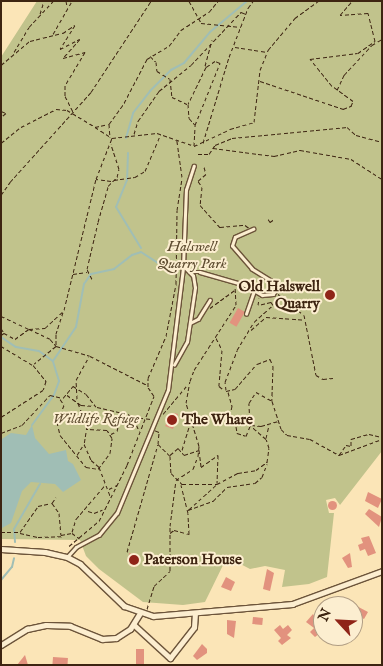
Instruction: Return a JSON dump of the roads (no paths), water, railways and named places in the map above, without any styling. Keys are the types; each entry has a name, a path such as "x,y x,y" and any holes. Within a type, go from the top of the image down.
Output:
{"street":[{"path":"1,550 45,552 67,557 87,570 120,602 142,614 195,614 292,604 382,571"},
{"path":"1,645 27,629 46,625 70,626 106,639 120,636 134,625 142,614"},
{"path":"170,665 170,658 194,627 195,614"},
{"path":"134,625 170,658"}],"lane":[{"path":"67,557 76,547 103,531 117,513 158,418 172,366 184,267 186,190 194,166"},
{"path":"189,272 200,272 235,283 260,294 275,292 274,283 252,269 233,248 235,237 253,229"},
{"path":"172,366 186,348 195,283 184,267"},
{"path":"246,314 254,291"},
{"path":"190,323 203,312 210,300"}],"water":[{"path":"32,425 35,438 49,454 66,450 68,461 73,464 81,480 63,492 55,484 31,482 22,491 11,523 2,528 2,439 11,433 26,435"}],"waterway":[{"path":"126,138 133,113 150,91 171,70 184,63 210,32 247,1"},
{"path":"128,153 127,180 116,207 141,248"},
{"path":"1,337 16,347 39,351 53,361 76,327 84,284 91,274 114,269 132,255 141,252 158,263 173,267"},
{"path":"32,425 54,395 59,381 53,361"},
{"path":"15,542 14,529 40,484"},
{"path":"1,580 12,567 14,558"}],"place":[{"name":"Old Halswell Quarry","path":"330,295"},
{"name":"The Whare","path":"172,420"},
{"name":"Paterson House","path":"134,560"}],"park label":[{"name":"Halswell Quarry Park","path":"192,254"},
{"name":"Wildlife Refuge","path":"96,419"}]}
